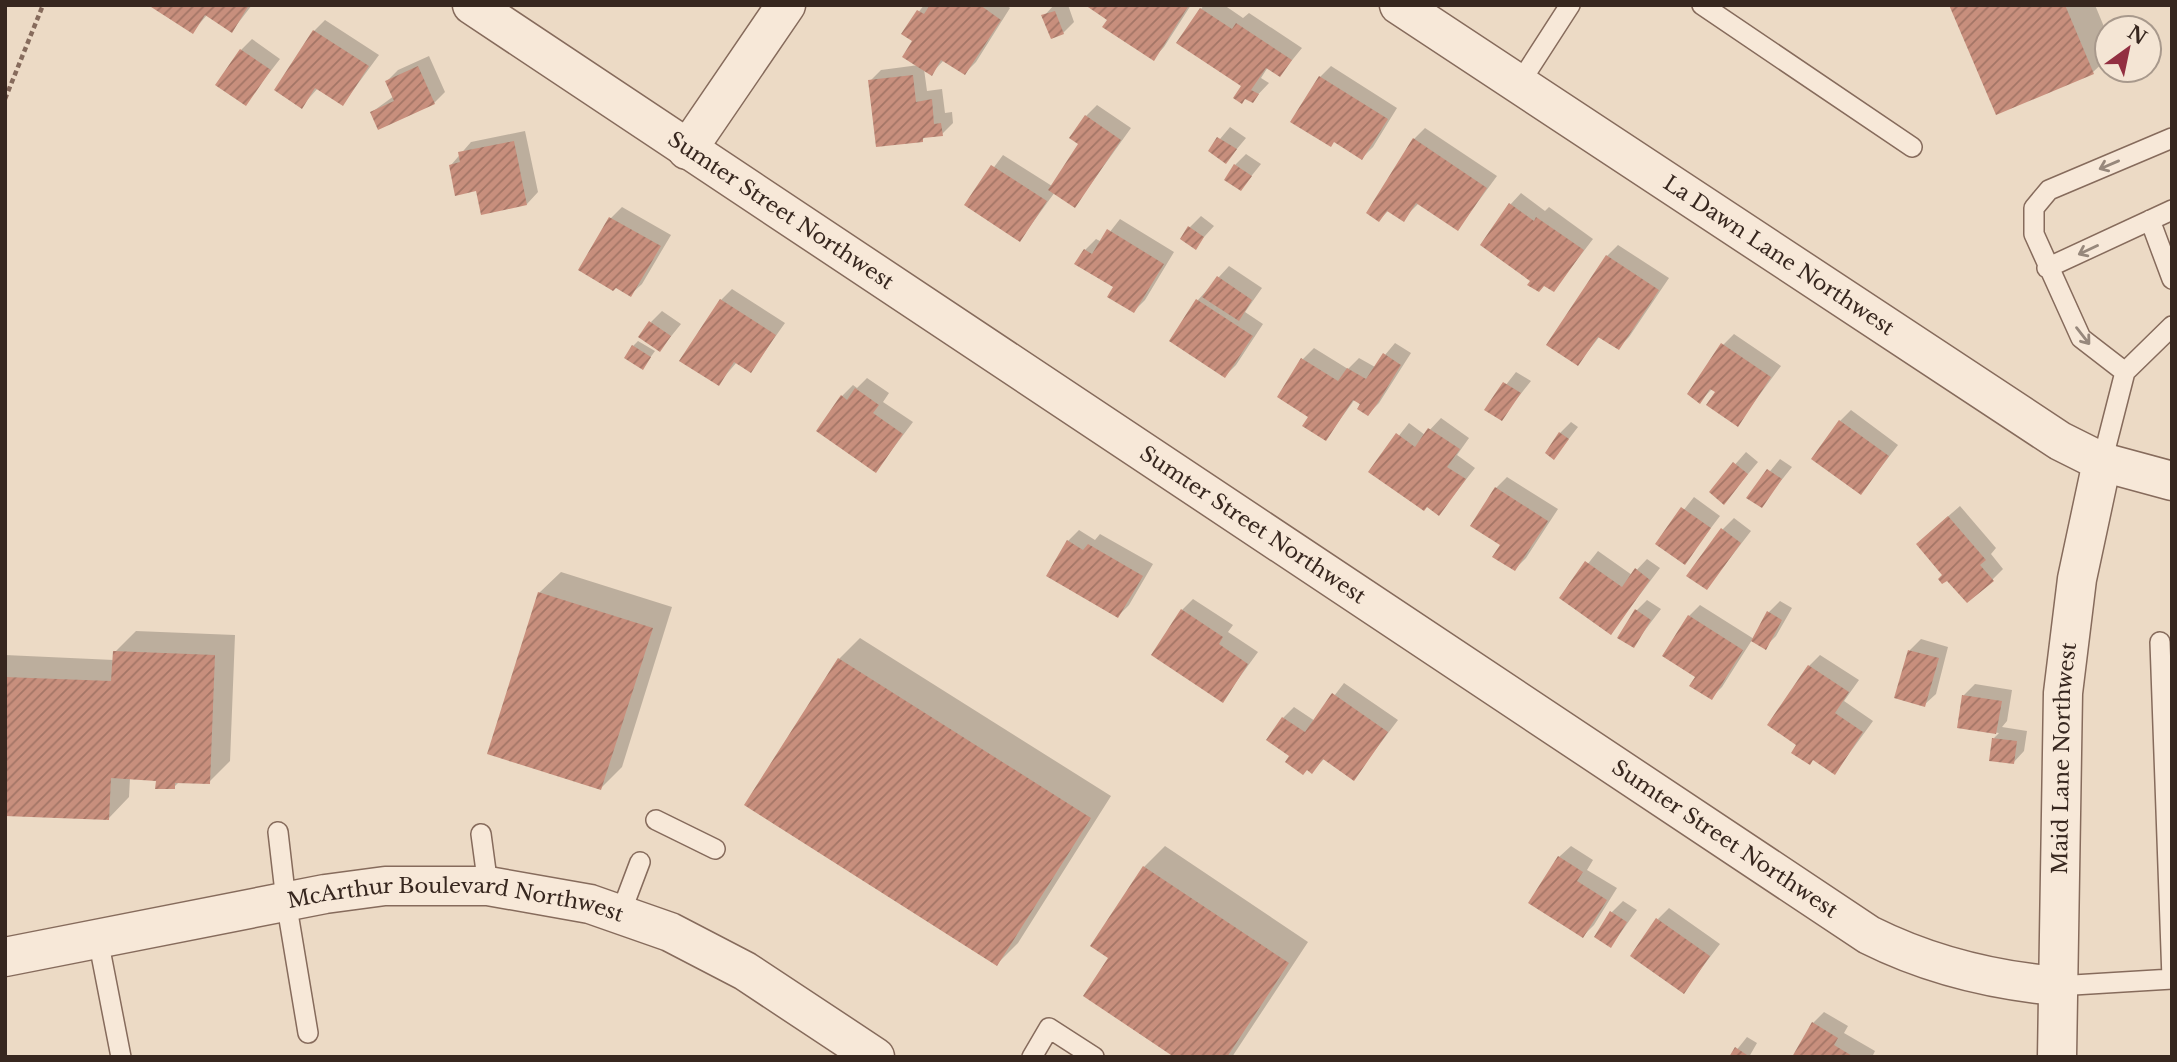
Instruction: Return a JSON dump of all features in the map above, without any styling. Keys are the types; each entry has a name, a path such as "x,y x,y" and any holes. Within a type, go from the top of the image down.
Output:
{"street":[{"name":"Sumter Street Northwest","path":"472,5 1869,936 1905,953 1944,966 2004,981 2057,986"},
{"path":"687,150 786,5"},
{"name":"La Dawn Lane Northwest","path":"1399,5 2060,441 2102,462 2172,481"},
{"name":"Maid Lane Northwest","path":"2057,1057 2063,693 2077,579 2102,462"},
{"name":"McArthur Boulevard Northwest","path":"5,957 286,901 385,886 488,886 590,904 670,932 745,971 861,1053"}],"lane":[{"path":"1519,84 1570,5"},
{"path":"1702,5 1912,146"},
{"path":"2125,372 2081,338 2034,234 2034,208 2049,190 2172,138"},
{"path":"2048,268 2172,210"},
{"path":"2150,220 2172,279"},
{"path":"2102,462 2125,372 2172,326"},
{"path":"2057,986 2172,979 2160,642"},
{"path":"656,820 715,849"},
{"path":"278,832 286,901 308,1033"},
{"path":"481,834 488,886"},
{"path":"620,915 640,862"},
{"path":"98,939 121,1057"},
{"path":"1032,1057 1049,1028 1094,1057"}],"path":[{"path":"5,99 43,5"}],"building":[{"path":"148,5 249,5 232,33 205,15 193,34"},
{"path":"930,5 980,5 1001,20 965,75 941,60 932,76 902,57 912,41 901,34 917,10 924,14"},
{"path":"1085,5 1189,5 1154,61 1102,27 1107,20"},
{"path":"1949,5 2065,5 2093,74 1996,115"},
{"path":"1200,8 1232,29 1236,23 1292,60 1280,77 1266,68 1251,90 1259,94 1253,103 1245,99 1242,104 1233,98 1241,86 1176,43"},
{"path":"1055,11 1064,34 1051,39 1041,15"},
{"path":"313,30 369,66 343,106 315,88 302,109 274,90"},
{"path":"240,49 271,70 246,106 215,85"},
{"path":"418,66 435,104 378,130 370,112 394,101 385,81"},
{"path":"913,75 916,102 932,99 934,124 941,123 943,136 923,138 923,142 876,147 868,80"},
{"path":"1319,76 1388,119 1362,160 1334,142 1331,147 1290,122"},
{"path":"1085,115 1121,140 1075,208 1048,190 1078,144 1069,138"},
{"path":"1217,137 1237,149 1226,164 1208,151"},
{"path":"1413,138 1487,188 1458,231 1416,203 1404,222 1387,211 1379,222 1366,213"},
{"path":"514,141 527,205 481,215 476,191 455,196 449,165 460,162 458,152"},
{"path":"1234,164 1252,176 1241,191 1224,180"},
{"path":"991,165 1047,201 1020,242 964,205"},
{"path":"1509,203 1534,221 1536,217 1584,250 1554,292 1544,286 1539,292 1527,285 1530,281 1480,245"},
{"path":"609,217 661,246 631,297 616,288 613,291 578,270"},
{"path":"1188,226 1204,237 1196,250 1180,239"},
{"path":"1107,229 1164,264 1134,313 1107,297 1113,287 1074,264 1084,249 1092,254"},
{"path":"1606,255 1659,290 1619,350 1598,337 1578,366 1546,345"},
{"path":"1217,276 1252,300 1239,321 1202,297"},
{"path":"720,299 776,335 751,373 734,362 719,386 679,361"},
{"path":"1196,299 1253,336 1225,378 1169,341"},
{"path":"649,321 671,336 660,352 638,337"},
{"path":"1721,343 1771,377 1738,427 1706,405 1715,392 1710,389 1700,404 1687,394"},
{"path":"632,345 651,357 643,370 624,358"},
{"path":"1383,353 1401,365 1377,404 1368,416 1357,409 1360,404 1353,400 1326,441 1302,426 1308,417 1277,397 1301,358 1338,381 1347,368 1366,379"},
{"path":"1503,382 1521,393 1502,421 1484,410"},
{"path":"855,388 879,405 873,413 903,434 876,473 816,431 841,395 847,400"},
{"path":"1839,420 1889,456 1861,495 1811,459"},
{"path":"1428,428 1460,449 1447,467 1466,479 1439,516 1427,507 1424,511 1368,472 1396,433 1415,447"},
{"path":"1559,432 1569,439 1554,460 1545,453"},
{"path":"1733,462 1748,474 1724,505 1709,492"},
{"path":"1767,469 1782,479 1762,508 1746,498"},
{"path":"1495,487 1548,521 1515,571 1492,557 1500,545 1470,526"},
{"path":"1681,507 1711,528 1685,565 1655,544"},
{"path":"1948,516 1986,560 1980,565 1994,581 1967,603 1947,581 1942,584 1938,579 1942,575 1916,544"},
{"path":"1721,528 1741,543 1707,590 1686,576"},
{"path":"1067,540 1083,550 1088,544 1143,576 1118,618 1046,576"},
{"path":"1585,561 1622,587 1635,568 1650,580 1611,635 1559,598"},
{"path":"538,592 653,628 601,790 487,754"},
{"path":"1181,609 1223,637 1219,644 1248,664 1223,703 1151,655"},
{"path":"1635,609 1651,620 1634,648 1617,638"},
{"path":"1767,611 1782,620 1766,650 1751,641"},
{"path":"1688,615 1743,650 1712,700 1689,686 1695,677 1662,656"},
{"path":"1908,650 1939,658 1925,707 1894,698"},
{"path":"113,651 215,655 210,784 175,783 175,789 155,789 156,781 111,778 109,820 5,816 5,677 111,681"},
{"path":"838,658 1091,818 997,966 744,805"},
{"path":"1808,665 1849,692 1835,713 1863,732 1835,775 1813,760 1810,765 1791,753 1796,745 1767,725"},
{"path":"1332,693 1388,732 1354,781 1323,759 1312,774 1307,770 1303,775 1285,762 1289,756 1266,740 1282,717 1305,732"},
{"path":"1962,695 2002,701 1996,734 1957,728"},
{"path":"1992,738 2017,741 2014,764 1989,761"},
{"path":"1558,856 1583,872 1577,881 1607,900 1583,938 1528,903"},
{"path":"1143,866 1289,963 1227,1057 1174,1057 1083,996 1108,958 1090,946"},
{"path":"1610,911 1627,922 1611,948 1594,937"},
{"path":"1656,918 1710,956 1684,994 1630,956"},
{"path":"1812,1022 1838,1038 1834,1045 1854,1057 1792,1057"},
{"path":"1735,1047 1747,1055 1746,1057 1729,1057"}]}
